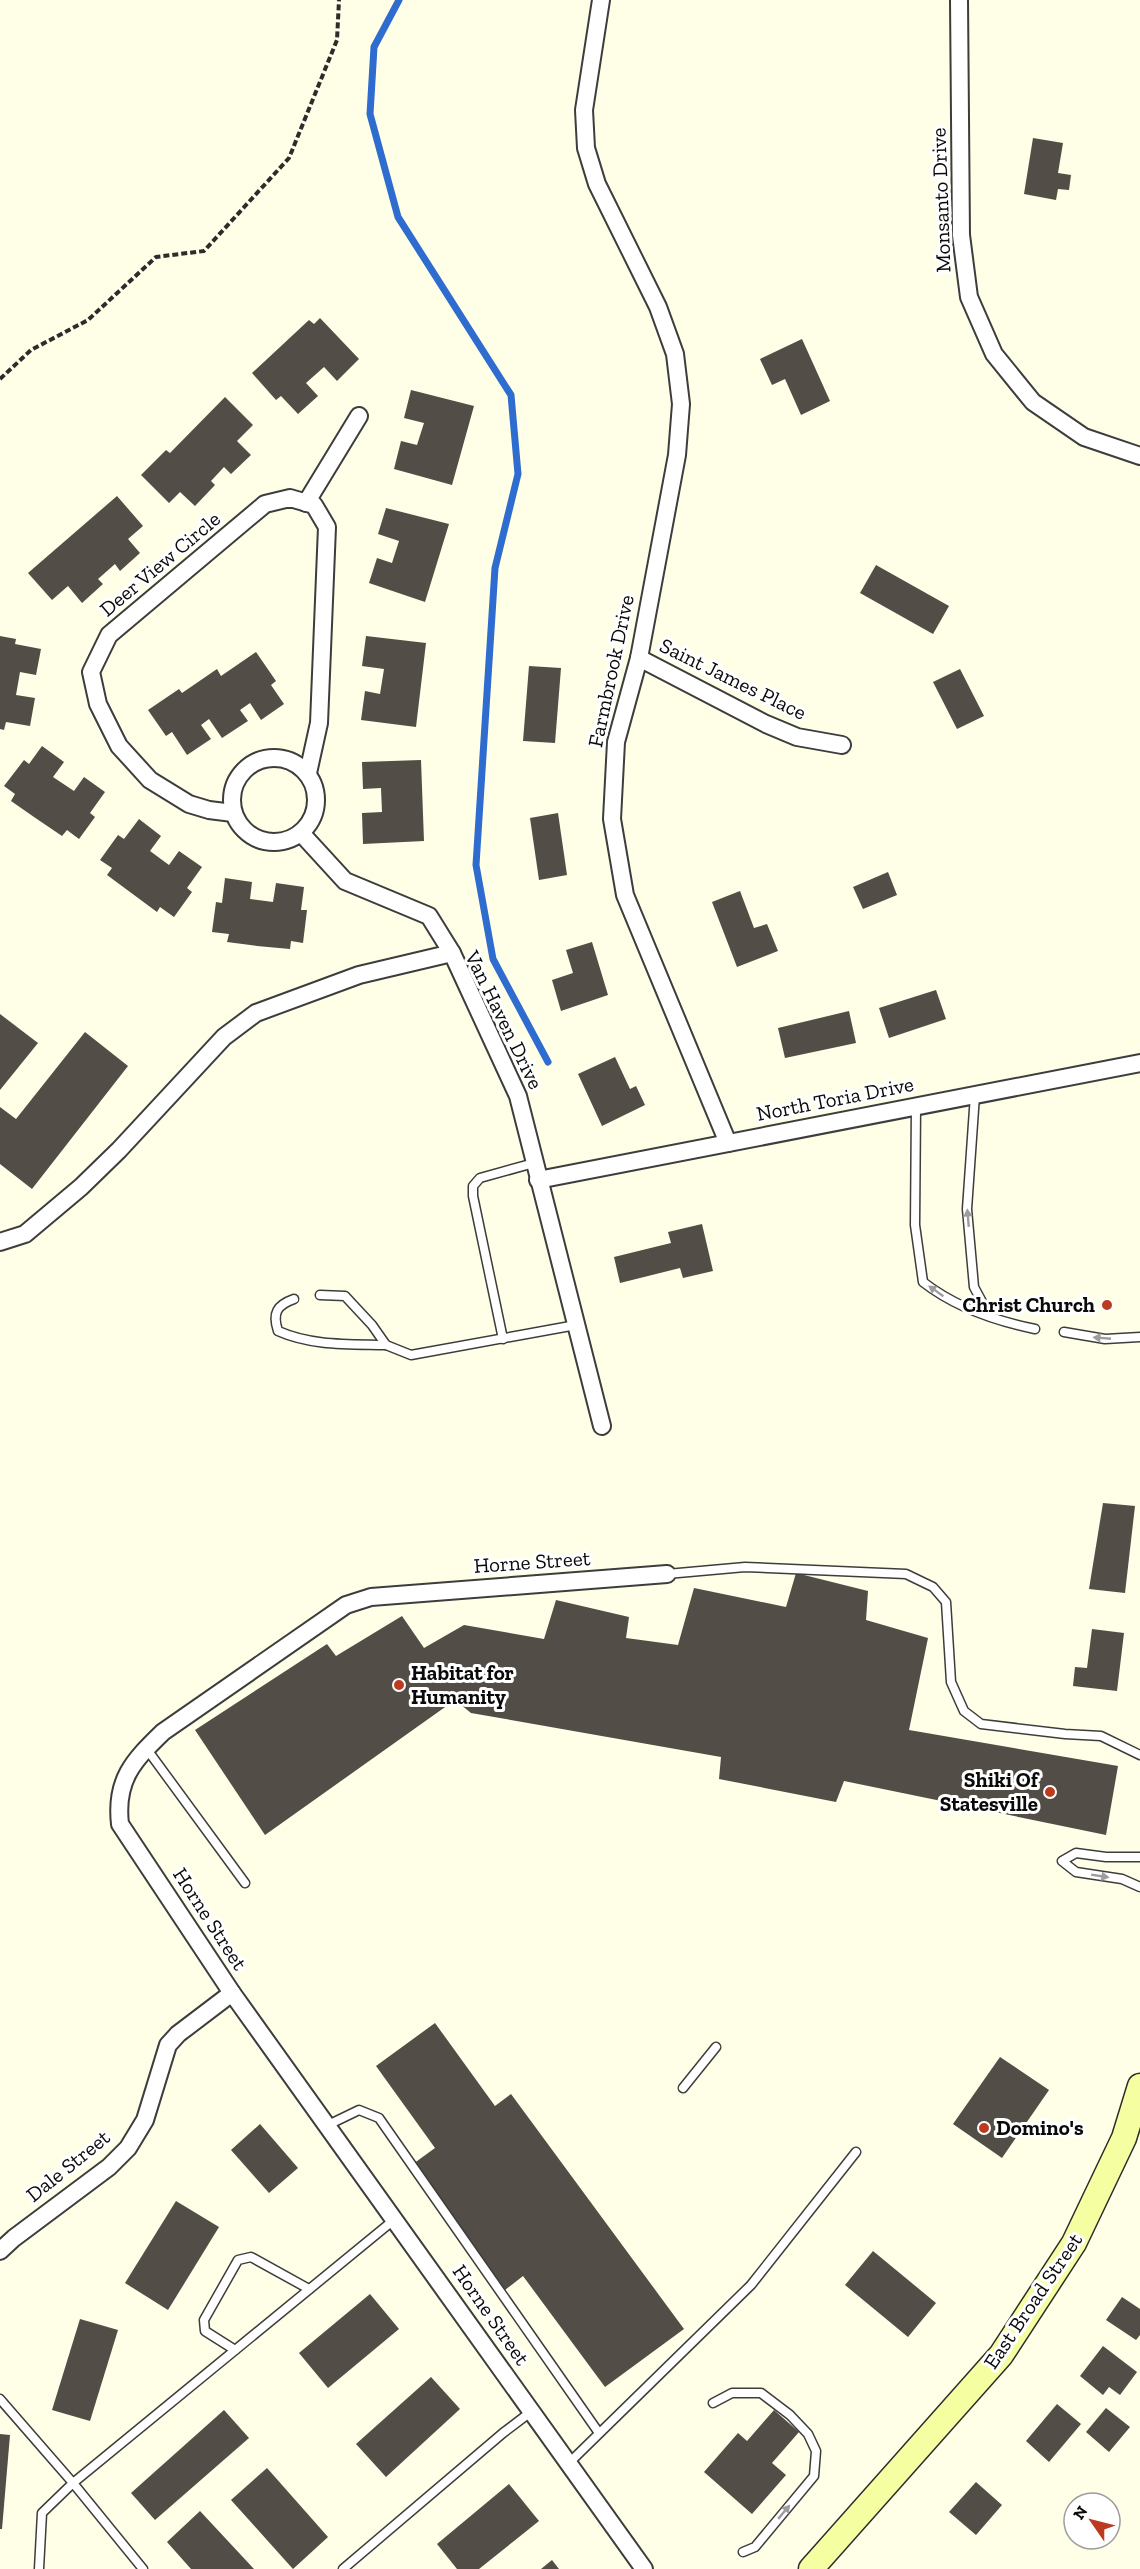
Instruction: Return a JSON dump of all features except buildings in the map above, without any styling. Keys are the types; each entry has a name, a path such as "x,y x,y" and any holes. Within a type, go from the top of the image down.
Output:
{"main road":[{"name":"East Broad Street","path":"811,2569 1001,2355 1074,2243 1124,2138 1140,2086"}],"street":[{"name":"Farmbrook Drive","path":"601,0 584,110 586,148 597,184 658,307 675,354 681,404 677,455 639,658 616,742 612,819 625,895 728,1143"},
{"name":"Monsanto Drive","path":"959,0 961,235 969,297 994,354 1033,402 1084,437 1140,456"},
{"path":"308,773 319,723 327,527 314,505 306,503 359,416"},
{"name":"Deer View Circle","path":"233,813 209,810 189,804 150,780 119,746 98,704 91,672 109,635 265,504 290,498 306,503"},
{"name":"Saint James Place","path":"639,658 776,728 797,737 842,746"},
{"path":"279,757 295,762 308,773 316,788 317,804 312,821 301,833 286,841 270,843 254,838 241,827 233,813 232,796 237,780 248,767 262,759 279,757"},
{"path":"301,833 345,880 429,916 452,952"},
{"name":"Van Haven Drive","path":"0,1242 25,1234 81,1187 119,1150 224,1037 256,1013 359,975 452,952 518,1095 602,1426"},
{"name":"North Toria Drive","path":"538,1180 1140,1063"},
{"name":"Horne Street","path":"644,2569 232,1993 120,1824 118,1802 123,1782 146,1748 163,1732 346,1605 371,1597 668,1574"},
{"name":"Dale Street","path":"0,2252 14,2238 109,2167 128,2148 145,2120 168,2045 178,2034 232,1993"}],"lane":[{"path":"975,1095 967,1209 974,1287 988,1315"},
{"path":"915,1106 915,1225 923,1282 948,1299 968,1308 1002,1322 1035,1329"},
{"path":"503,1340 473,1196 473,1186 480,1178 534,1163"},
{"path":"320,1295 345,1296 372,1325 386,1345"},
{"path":"294,1299 276,1309 274,1318 278,1331 298,1340 324,1344 386,1345 411,1355 576,1325"},
{"path":"1064,1332 1105,1339 1140,1337"},
{"path":"668,1574 745,1567 906,1574 933,1587 946,1602 951,1682 964,1711 981,1724 1101,1736 1140,1755"},
{"path":"146,1748 245,1883"},
{"path":"1140,1857 1106,1857 1076,1853 1062,1861 1076,1872 1122,1879 1140,1887"},
{"path":"683,2088 716,2047"},
{"path":"328,2125 359,2110 379,2118 599,2433"},
{"path":"569,2463 751,2285 856,2152"},
{"path":"39,2569 42,2513 74,2483 395,2219"},
{"path":"235,2350 205,2331 204,2320 238,2260 251,2257 309,2289"},
{"path":"713,2403 732,2393 760,2393 790,2415 808,2434 816,2451 814,2476 755,2547 742,2552"},
{"path":"0,2399 74,2483 143,2569"},
{"path":"344,2569 503,2433 532,2411"}],"path":[{"path":"0,379 31,350 88,320 156,258 204,251 289,158 337,40 339,0"}],"waterway":[{"path":"399,0 374,47 370,114 398,217 511,395 518,474 495,568 476,865 493,959 548,1062"}],"place":[{"name":"Christ Church","path":"1107,1305"},
{"name":"Habitat for Humanity","path":"399,1685"},
{"name":"Shiki Of Statesville","path":"1050,1792"},
{"name":"Domino's","path":"984,2128"}]}
